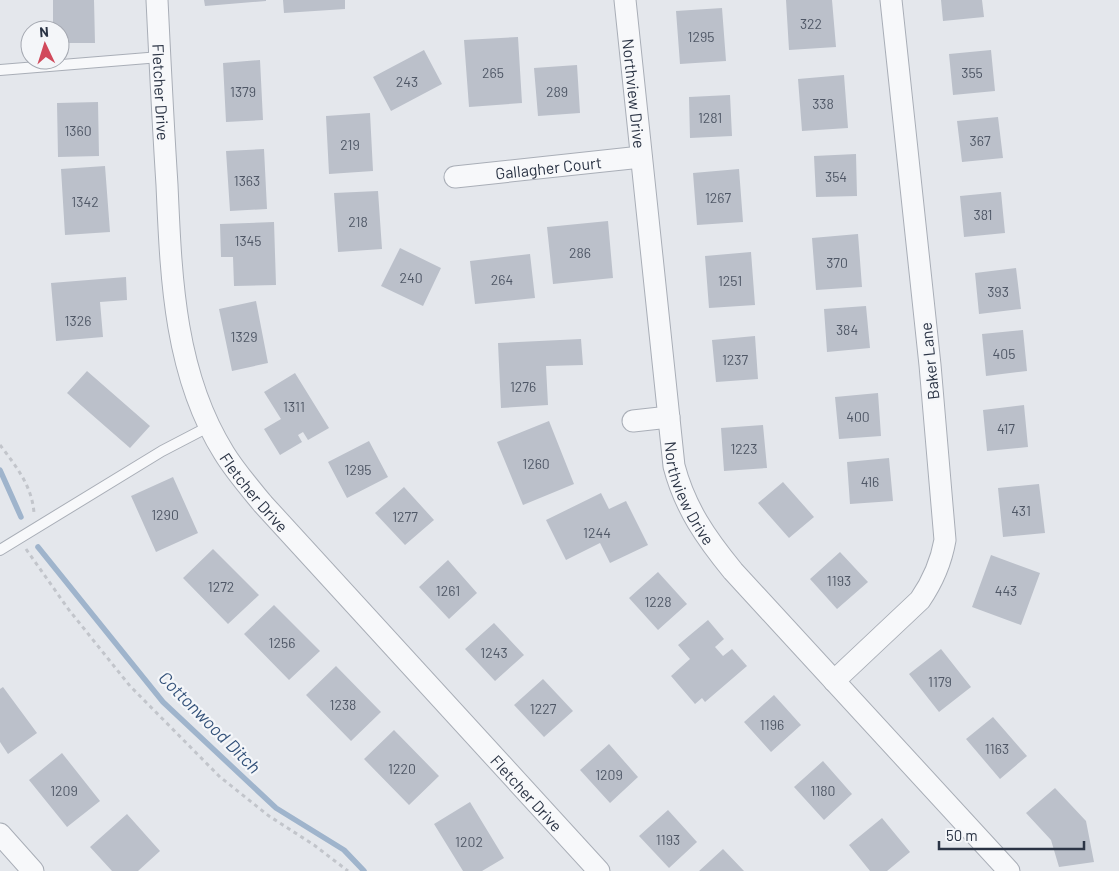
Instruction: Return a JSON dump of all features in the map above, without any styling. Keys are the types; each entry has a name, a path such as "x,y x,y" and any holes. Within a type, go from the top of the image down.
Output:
{"street":[{"name":"Fletcher Drive","path":"156,0 175,309 192,381 210,426 223,452 262,504 599,871"},
{"name":"Northview Drive","path":"625,0 674,466 680,489 704,536 733,571 1009,871"},
{"name":"Baker Lane","path":"834,681 920,600 930,586 941,562 946,530 891,0"},
{"name":"Gallagher Court","path":"456,177 641,158"},
{"path":"633,421 669,417"},
{"path":"0,834 33,871"}],"lane":[{"path":"0,70 160,57"},
{"path":"0,550 162,451 210,426"}],"path":[{"path":"0,445 22,474 33,498 34,513"},
{"path":"26,549 69,610 130,686 220,777 269,816 314,844 348,871"}],"building":[{"path":"53,0 94,0 95,43 70,43 70,20 53,20"},
{"path":"204,0 266,0 266,1 205,6"},
{"path":"283,0 345,0 345,9 284,13"},
{"path":"786,0 832,0 836,47 789,50"},
{"path":"941,0 982,0 984,17 943,21"},
{"path":"722,8 726,61 680,64 676,11"},
{"path":"518,37 522,103 469,107 464,40"},
{"path":"424,50 442,84 391,111 373,77"},
{"path":"991,50 995,91 953,95 949,54"},
{"path":"260,60 263,120 226,122 223,63"},
{"path":"577,65 580,113 538,116 534,68"},
{"path":"844,75 848,128 802,131 798,79"},
{"path":"730,95 732,136 690,138 689,97"},
{"path":"98,102 99,156 58,157 57,103"},
{"path":"370,113 373,171 329,174 326,116"},
{"path":"998,117 1003,158 962,162 957,121"},
{"path":"264,149 267,209 230,211 226,151"},
{"path":"856,154 857,196 816,197 814,156"},
{"path":"105,166 110,232 65,235 61,169"},
{"path":"739,169 743,222 697,225 693,173"},
{"path":"378,191 382,249 338,252 334,193"},
{"path":"1001,192 1005,233 964,237 960,196"},
{"path":"608,221 613,278 553,284 547,227"},
{"path":"274,222 276,285 234,286 233,257 221,257 220,224"},
{"path":"858,234 862,287 816,290 812,238"},
{"path":"400,248 441,268 423,306 381,286"},
{"path":"751,252 755,305 709,308 705,256"},
{"path":"530,254 535,298 475,304 470,261"},
{"path":"1016,268 1021,309 979,314 975,273"},
{"path":"126,277 127,300 100,302 103,337 56,341 51,283"},
{"path":"256,301 268,363 232,371 219,309"},
{"path":"866,306 870,348 827,352 824,309"},
{"path":"1023,330 1027,371 986,376 982,334"},
{"path":"755,336 758,379 716,382 712,340"},
{"path":"581,339 583,365 546,366 548,405 501,408 498,343"},
{"path":"87,371 150,426 130,448 67,393"},
{"path":"295,373 329,428 308,440 303,432 298,435 302,442 280,455 264,429 281,419 264,392"},
{"path":"878,393 881,436 839,439 835,397"},
{"path":"1024,405 1028,447 987,451 983,410"},
{"path":"549,421 574,484 523,505 497,442"},
{"path":"763,425 767,468 724,471 721,428"},
{"path":"369,441 388,477 347,498 328,462"},
{"path":"889,458 893,501 850,504 847,462"},
{"path":"173,477 198,533 156,552 131,496"},
{"path":"783,482 814,517 789,538 758,503"},
{"path":"1039,484 1045,533 1003,537 998,488"},
{"path":"404,487 434,520 405,545 375,513"},
{"path":"601,493 609,509 626,501 648,545 610,563 600,543 566,560 546,520"},
{"path":"213,549 259,595 228,624 183,578"},
{"path":"840,552 868,582 837,609 810,579"},
{"path":"991,555 1040,573 1021,625 972,607"},
{"path":"448,560 477,593 449,619 419,587"},
{"path":"658,572 687,604 658,630 629,598"},
{"path":"274,605 320,651 289,680 244,634"},
{"path":"708,620 724,639 715,647 723,656 732,649 747,666 705,702 702,698 695,704 671,676 690,659 678,645"},
{"path":"494,623 524,655 495,681 465,649"},
{"path":"941,649 971,687 939,712 909,674"},
{"path":"336,666 381,712 351,741 306,695"},
{"path":"543,679 573,711 544,737 514,705"},
{"path":"3,687 37,733 8,754 0,742 0,689"},
{"path":"774,695 801,725 771,752 744,722"},
{"path":"993,717 1027,756 1000,779 966,739"},
{"path":"394,730 439,776 409,805 364,759"},
{"path":"609,744 638,777 610,803 580,770"},
{"path":"62,753 100,801 67,827 29,780"},
{"path":"823,761 852,794 824,820 794,787"},
{"path":"1055,788 1086,821 1094,862 1059,867 1051,840 1026,813"},
{"path":"470,802 504,858 482,871 463,871 434,824"},
{"path":"668,810 697,842 669,868 639,836"},
{"path":"127,814 160,851 138,871 112,871 90,847"},
{"path":"882,818 910,852 887,871 870,871 849,845"},
{"path":"723,849 744,871 699,871"}],"waterway":[{"name":"Cottonwood Ditch","path":"0,470 21,517"},
{"name":"Cottonwood Ditch","path":"38,547 163,702 276,808 344,850 364,871"}]}
